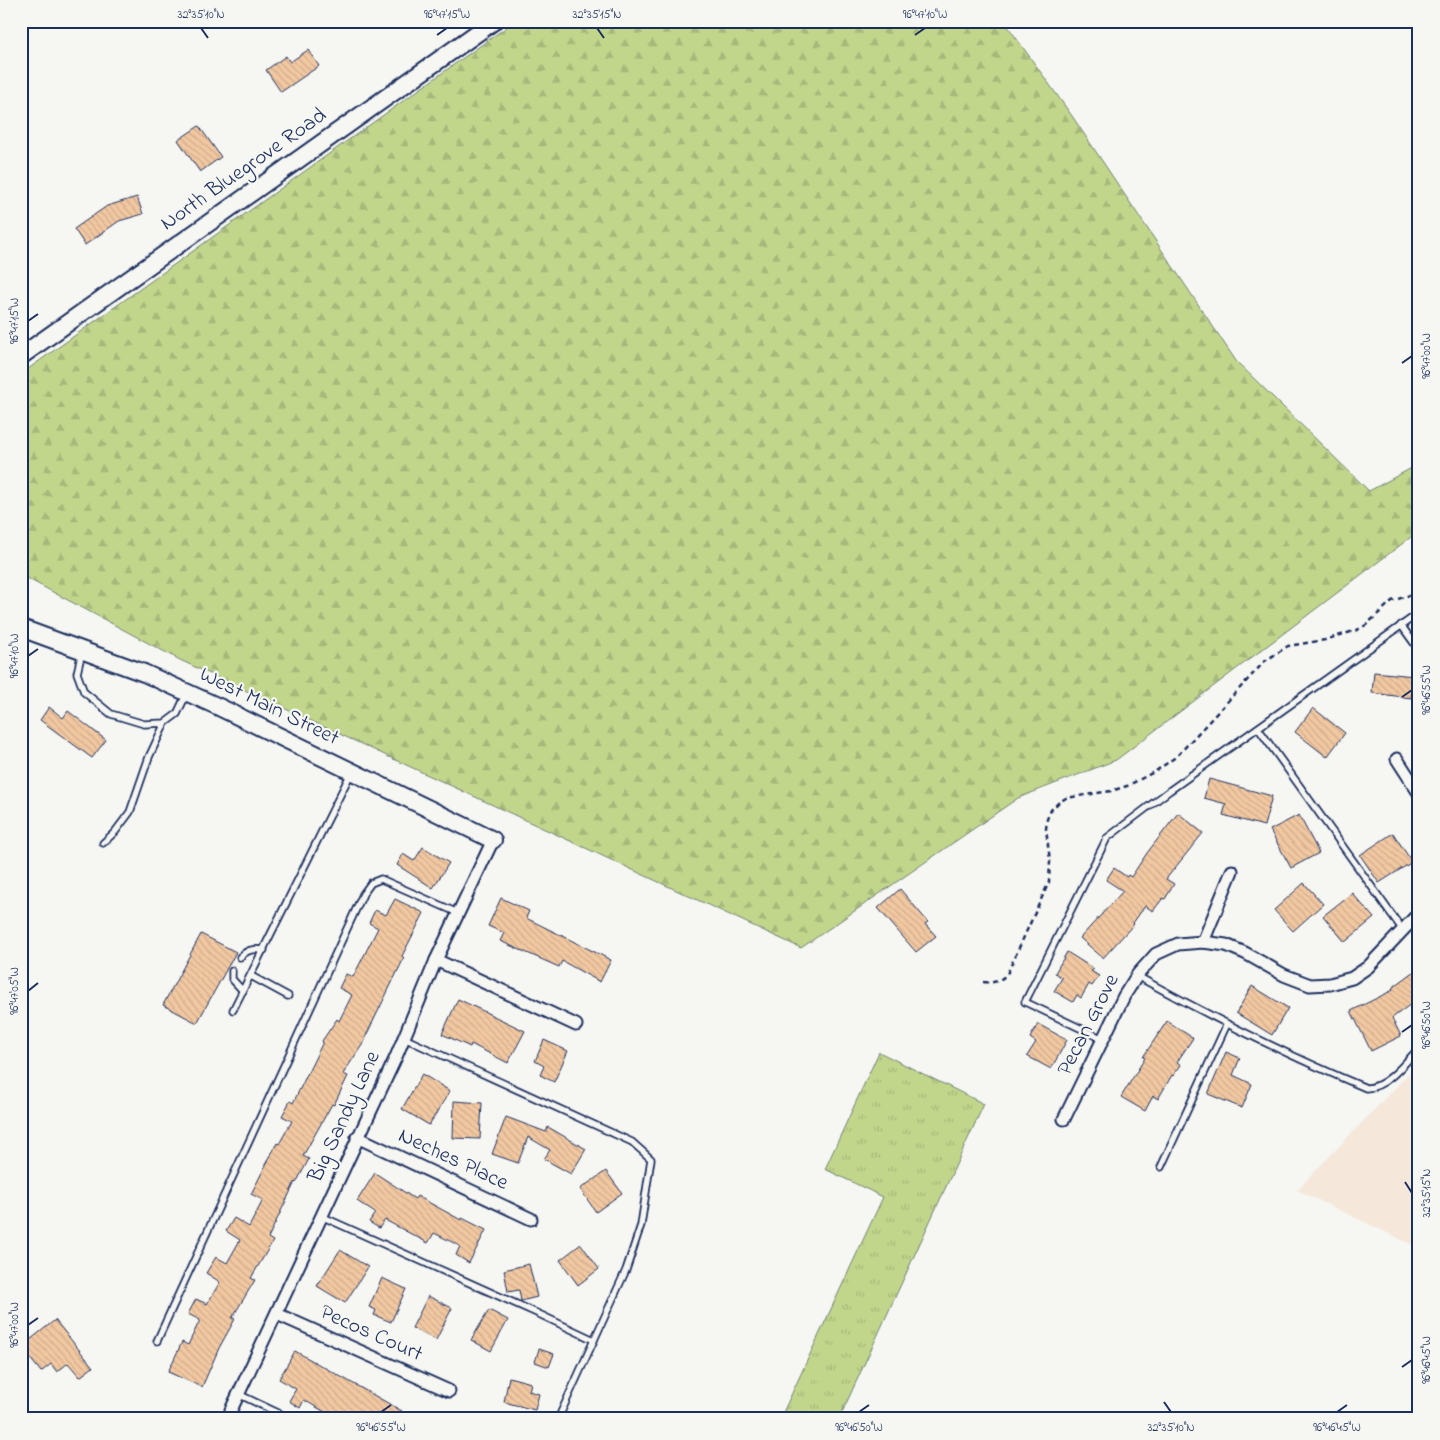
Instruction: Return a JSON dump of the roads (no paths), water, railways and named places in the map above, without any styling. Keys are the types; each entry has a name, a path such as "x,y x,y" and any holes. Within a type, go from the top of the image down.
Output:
{"street":[{"name":"North Bluegrove Road","path":"21,356 494,21"},
{"name":"West Main Street","path":"21,628 144,673 493,840"},
{"path":"1396,759 1419,793"},
{"name":"Big Sandy Lane","path":"231,1410 404,1038 436,960 493,840"},
{"path":"1203,942 1232,871"},
{"name":"Pecan Grove","path":"1064,1119 1124,996 1137,976 1156,954 1178,944 1203,942 1226,945 1245,953 1284,975 1310,985 1330,984 1352,978 1368,967 1419,913"},
{"path":"436,960 576,1026"},
{"name":"Neches Place","path":"357,1137 531,1219"},
{"name":"Pecos Court","path":"276,1314 449,1391"}],"lane":[{"path":"1103,1038 1025,1002 1107,838 1169,791 1419,613"},
{"path":"1401,625 1419,650"},
{"path":"82,650 77,673 84,692 111,714 144,724 165,723"},
{"path":"103,843 115,832 130,812 149,757 165,723 177,714 188,693"},
{"path":"1258,728 1402,929"},
{"path":"233,1010 352,771"},
{"path":"157,1341 362,894 371,883 381,879 458,913"},
{"path":"240,957 246,951 252,949 264,950"},
{"path":"232,971 232,979 243,991"},
{"path":"251,976 288,996"},
{"path":"1137,976 1227,1024 1305,1062 1366,1088 1381,1085 1419,1048"},
{"path":"1161,1166 1227,1024"},
{"path":"404,1038 632,1142 651,1159 641,1225 626,1270 558,1419"},
{"path":"321,1216 541,1314 594,1340"},
{"path":"238,1394 290,1419"}]}
